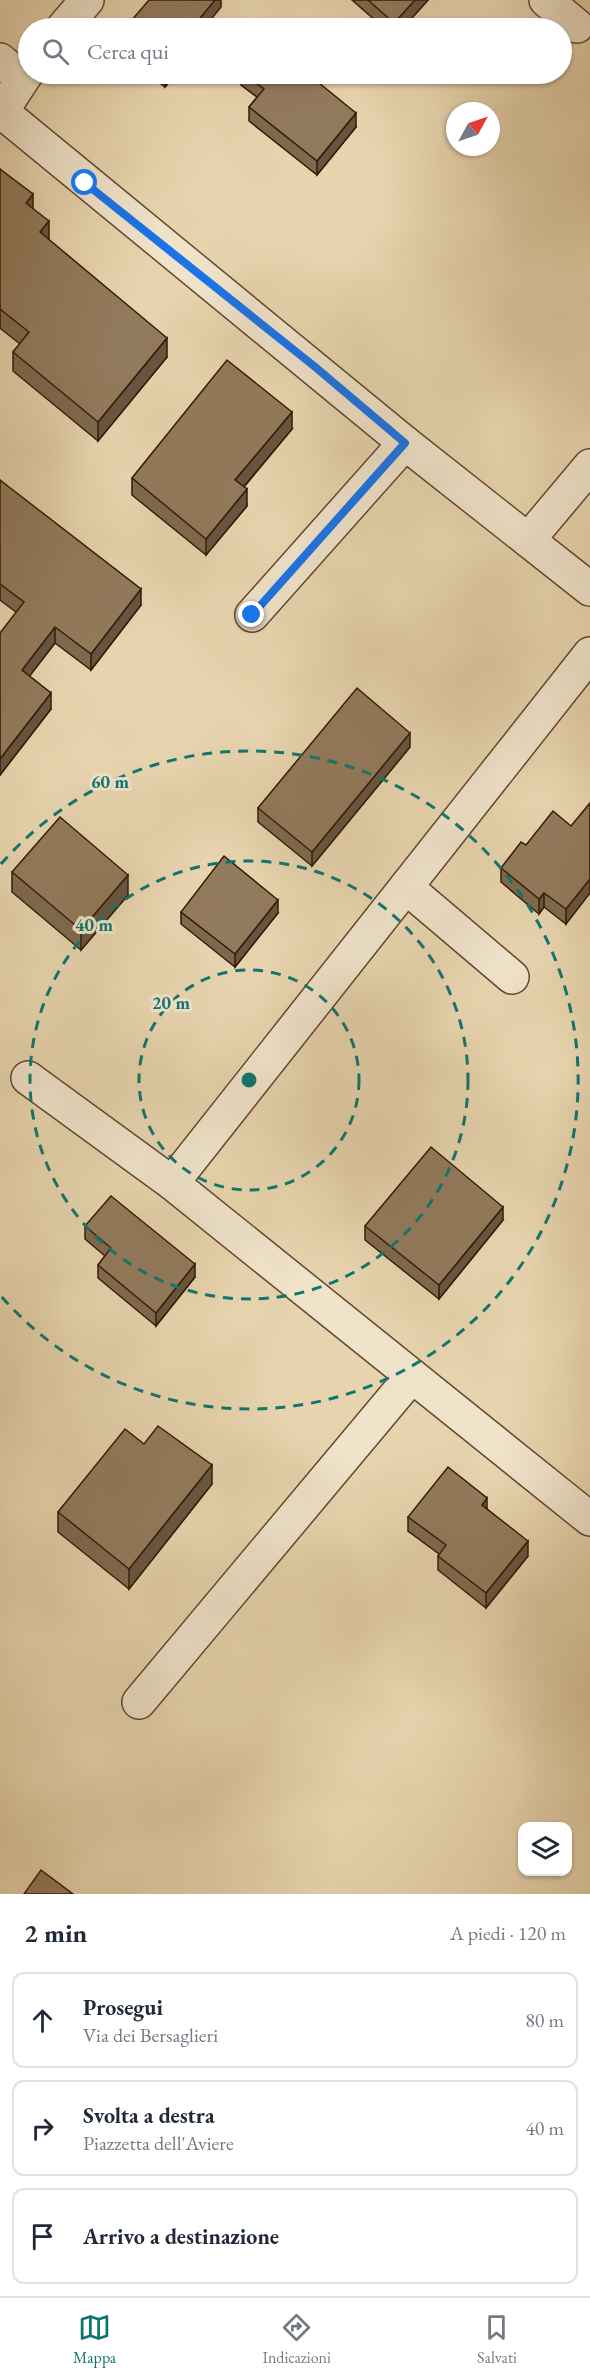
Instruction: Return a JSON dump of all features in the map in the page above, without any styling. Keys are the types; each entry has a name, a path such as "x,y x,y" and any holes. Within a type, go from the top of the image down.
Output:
{"street":[{"path":"72,18 87,0"},
{"path":"546,0 567,18"},
{"path":"572,22 577,26"},
{"path":"17,70 1,113 416,451 590,589"},
{"path":"252,615 416,451"},
{"path":"528,540 590,466"},
{"path":"172,1183 590,654"},
{"path":"406,887 512,977"},
{"path":"27,1078 172,1183 590,1519"},
{"path":"139,1702 412,1376"}],"building":[{"path":"149,0 215,0 200,18 134,18"},
{"path":"368,0 415,0 399,18 388,18"},
{"path":"257,84 320,84 356,113 317,161 249,107 264,89"},
{"path":"0,169 33,194 26,203 49,221 40,232 167,338 98,422 13,352 29,332 0,309"},
{"path":"227,360 292,412 235,480 247,489 206,539 132,478"},
{"path":"0,480 141,589 91,654 55,627 22,670 51,693 0,759 0,633 24,602 0,584"},
{"path":"357,688 410,733 312,852 258,808"},
{"path":"590,803 590,879 566,909 544,893 539,899 501,868 521,842 526,845 553,811 571,826"},
{"path":"60,817 128,875 81,930 12,872"},
{"path":"224,856 278,900 235,954 181,912"},
{"path":"431,1147 503,1207 439,1285 365,1226"},
{"path":"111,1196 195,1264 156,1313 98,1265 111,1248 85,1226"},
{"path":"158,1426 212,1465 129,1569 58,1512 125,1429 144,1444"},
{"path":"448,1467 487,1498 482,1505 528,1541 486,1593 438,1556 446,1545 408,1517"},
{"path":"41,1870 73,1894 24,1894"}],"route":[{"path":"85,183 314,366 405,443 252,615"}]}
